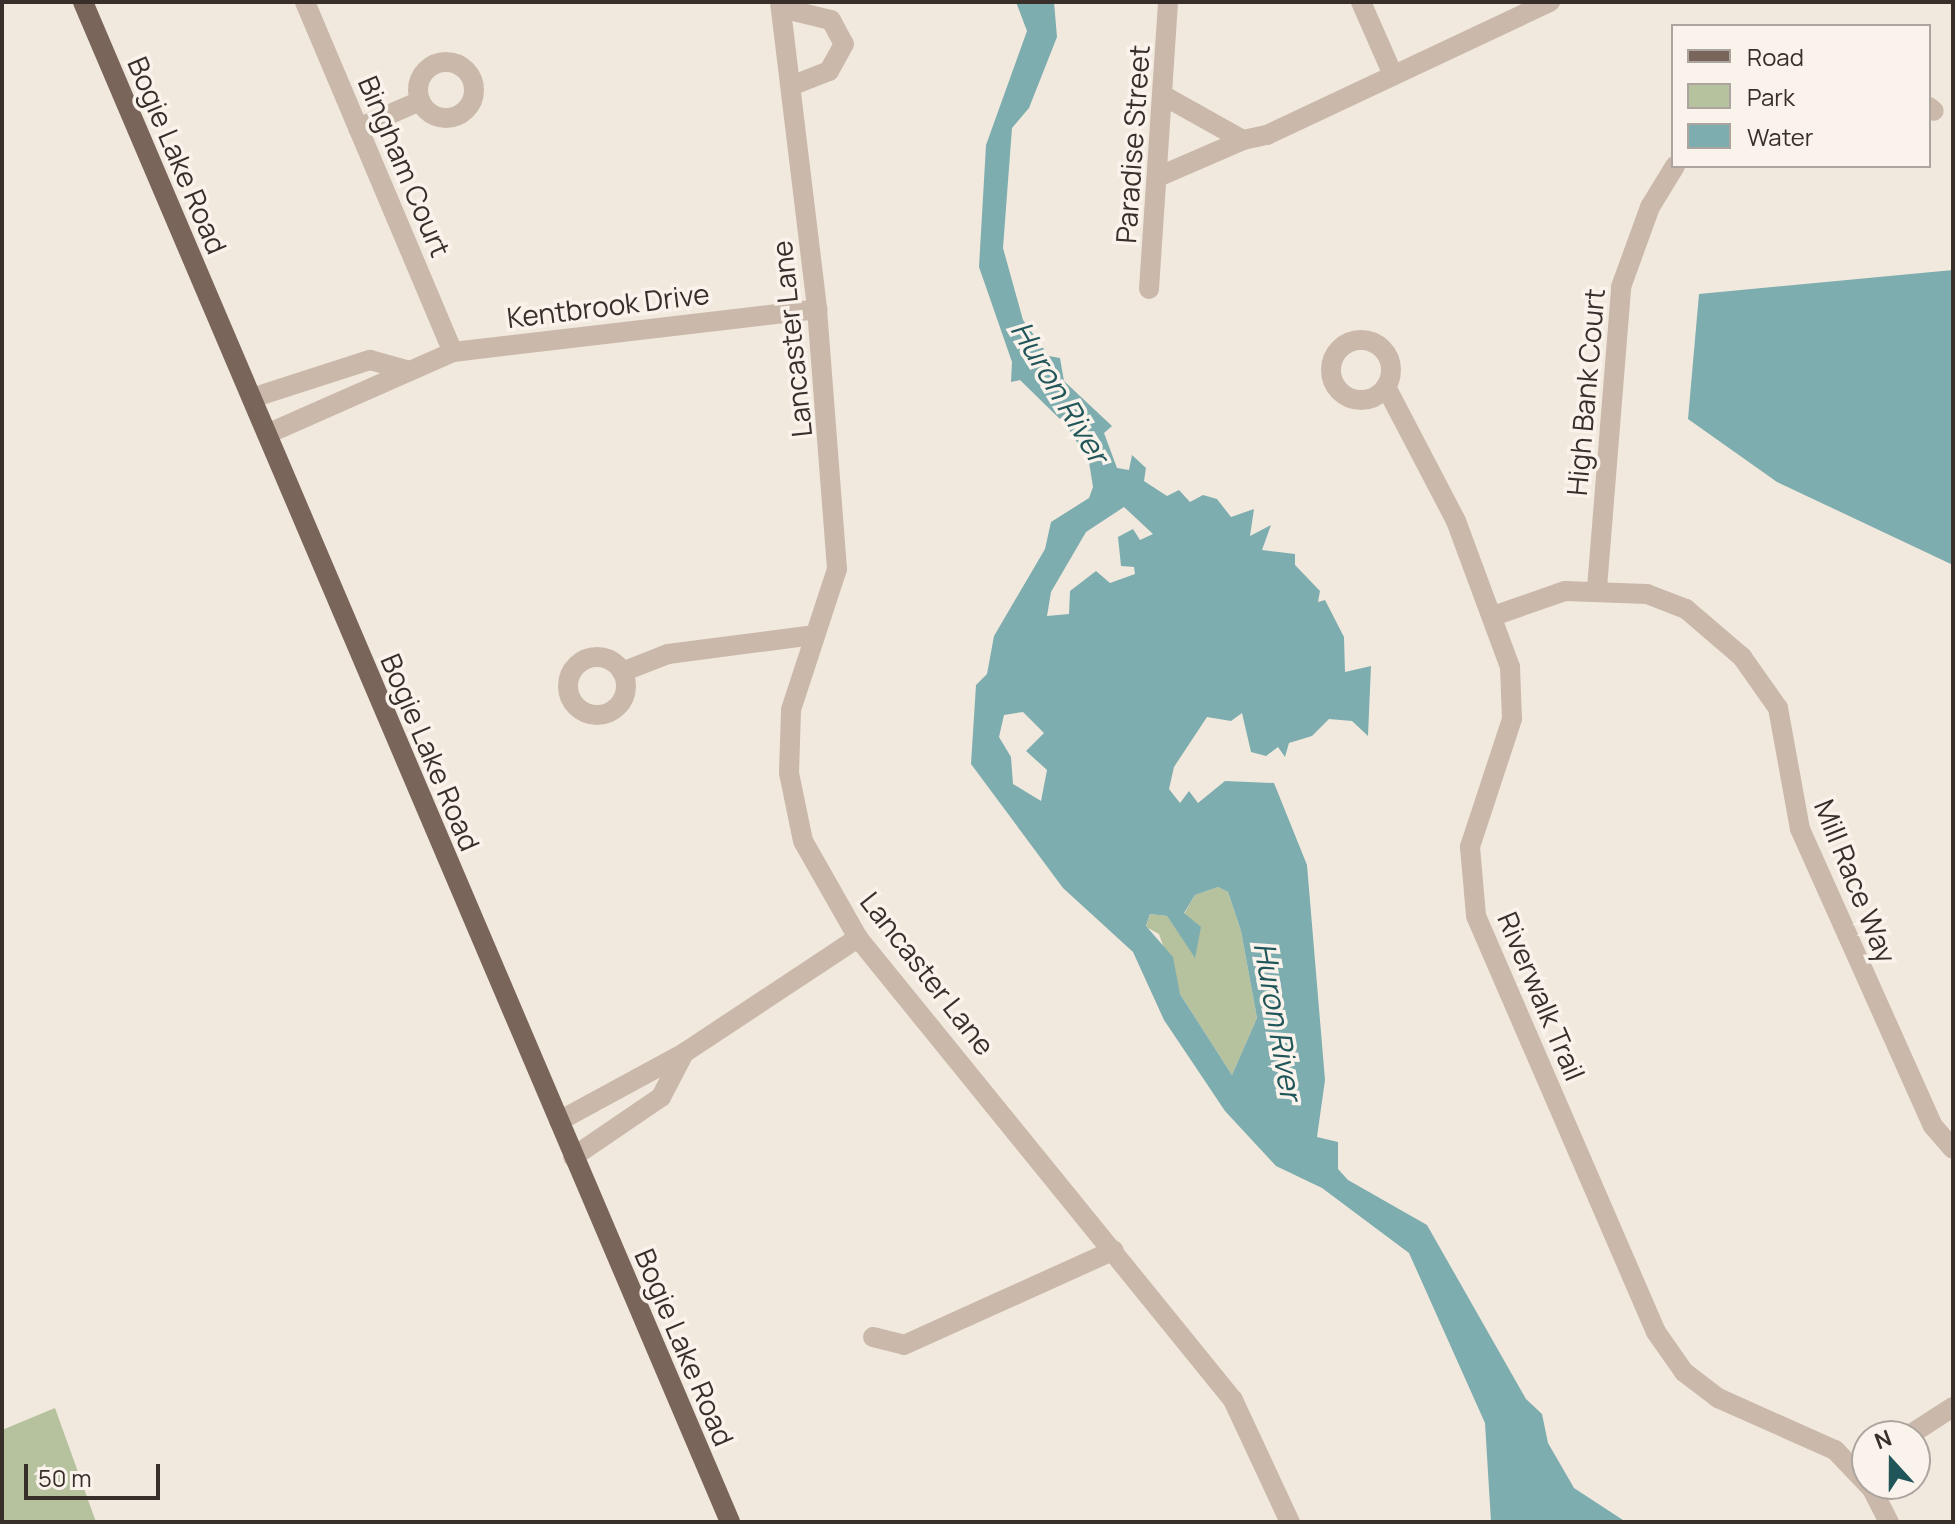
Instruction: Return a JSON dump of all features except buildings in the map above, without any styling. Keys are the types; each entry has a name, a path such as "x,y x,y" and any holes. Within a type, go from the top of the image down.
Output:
{"main road":[{"name":"Bogie Lake Road","path":"83,2 730,1522"}],"street":[{"name":"Bingham Court","path":"305,2 453,352"},
{"name":"Paradise Street","path":"1149,289 1166,97 1168,2"},
{"path":"1361,2 1393,75"},
{"path":"1160,176 1393,75 1550,2"},
{"name":"Lancaster Lane","path":"791,86 829,71 844,44 831,20 780,5 817,309 837,569 791,710 789,773 803,841 858,938 1233,1400 1290,1522"},
{"path":"1166,97 1243,140"},
{"path":"358,128 420,101"},
{"name":"High Bank Court","path":"1597,588 1621,287 1650,207 1674,168"},
{"name":"Kentbrook Drive","path":"267,434 453,352 817,309"},
{"path":"252,398 370,360 410,371"},
{"name":"Riverwalk Trail","path":"1386,387 1406,414 1496,615 1513,704 1472,829 1470,879 1480,927 1671,1359 1718,1398 1819,1441 1851,1464"},
{"name":"Mill Race Way","path":"1496,615 1537,597 1597,588 1686,609 1766,685 1781,719 1800,829 1933,1126 1953,1149"},
{"path":"622,672 668,654 815,635"},
{"path":"559,1121 684,1053 858,938"},
{"path":"573,1157 661,1097 684,1053"},
{"path":"873,1337 904,1345 1114,1250"},
{"path":"1931,1421 1953,1407"},
{"name":"Riverwalk Trail","path":"1878,1500 1889,1522"}],"green space":[{"path":"1218,887 1228,892 1241,931 1257,1018 1232,1075 1180,994 1159,934 1146,927 1150,914 1167,916 1195,957 1184,914 1195,895"},
{"path":"55,1408 96,1522 2,1522 2,1430"}],"water":[{"name":"Huron River","path":"1016,2 1054,2 1057,37 1029,108 1012,128 1003,248 1023,320 1049,356 1060,358 1064,381 1112,426 1104,433 1117,468 1129,470 1132,455 1146,468 1144,481 1167,496 1179,490 1190,502 1203,495 1217,499 1231,517 1254,509 1250,536 1271,525 1262,550 1295,554 1295,565 1320,591 1318,602 1325,600 1344,637 1345,672 1371,666 1368,736 1352,721 1329,719 1312,736 1289,743 1285,757 1278,747 1266,756 1251,752 1242,713 1231,721 1207,717 1174,767 1169,789 1180,803 1189,791 1198,803 1225,781 1274,783 1307,865 1325,1080 1317,1137 1338,1142 1338,1169 1348,1180 1427,1225 1526,1399 1542,1414 1548,1443 1574,1488 1626,1522 1491,1522 1485,1423 1409,1253 1322,1188 1276,1166 1225,1111 1164,1020 1133,952 1063,888 971,764 976,685 987,674 994,636 1045,549 1051,522 1089,498 1093,487 1089,462 1067,426 1020,380 1011,382 1012,362 979,267 986,145 1027,31","holes":["1124,507 1153,534 1140,540 1133,529 1118,537 1121,566 1134,567 1135,574 1110,583 1096,571 1070,591 1069,614 1047,616 1051,592 1086,532","1023,712 1044,733 1026,751 1047,770 1041,801 1013,784 1011,757 999,737 1004,715","1218,887 1228,892 1241,931 1257,1018 1232,1075 1180,994 1173,957 1146,926 1150,914 1167,916 1195,958 1201,927 1184,913 1195,895"]},
{"path":"1953,270 1953,565 1777,482 1688,419 1699,294"}]}
